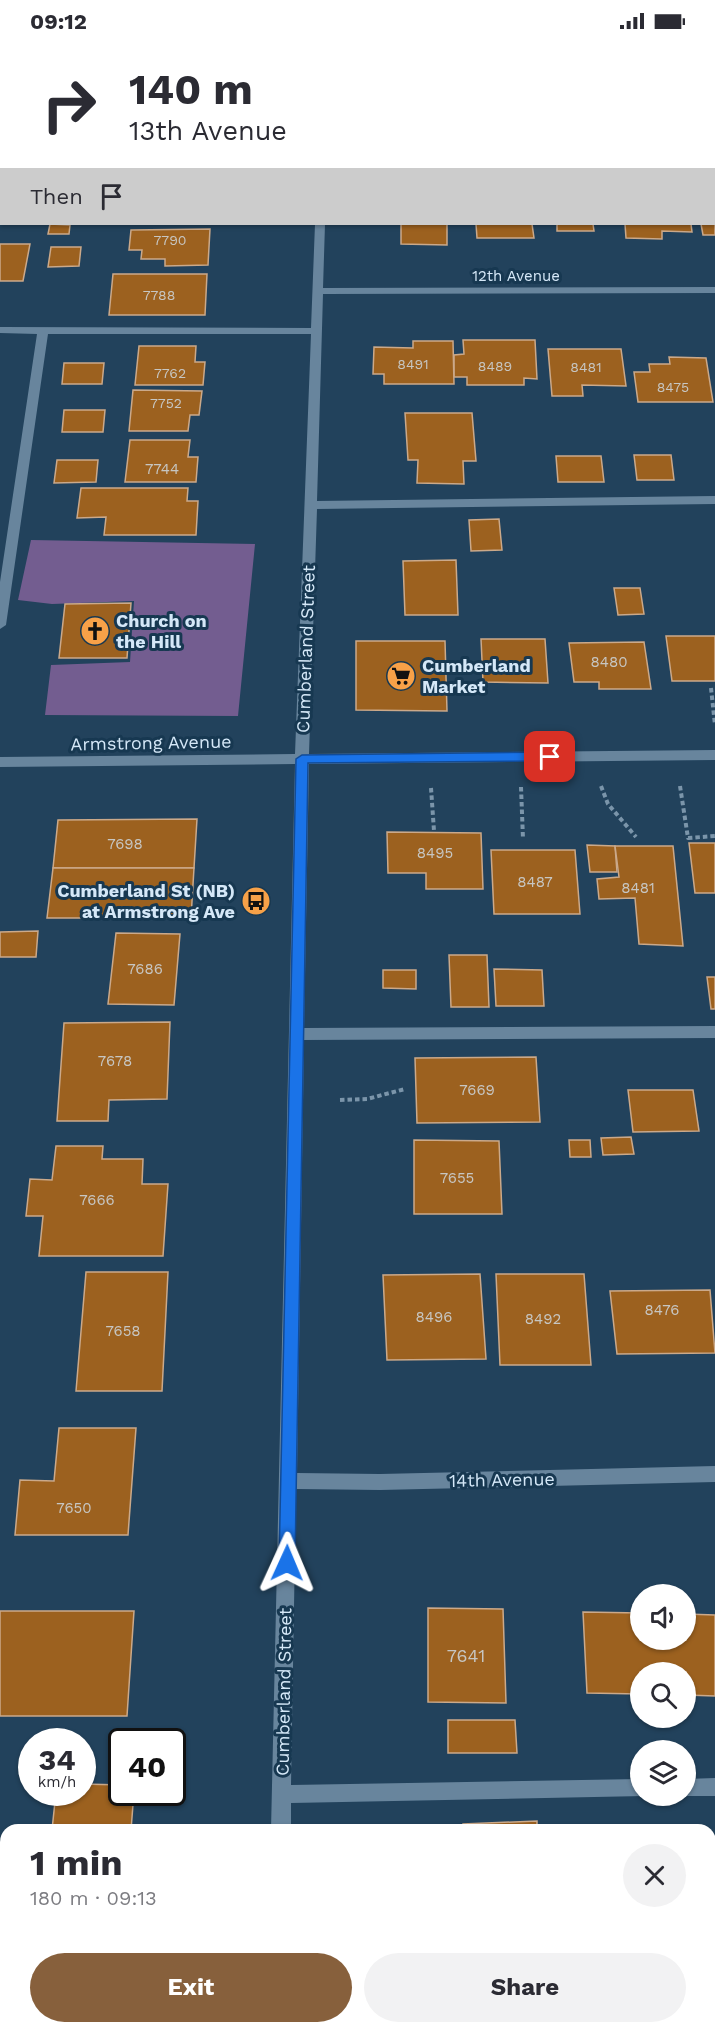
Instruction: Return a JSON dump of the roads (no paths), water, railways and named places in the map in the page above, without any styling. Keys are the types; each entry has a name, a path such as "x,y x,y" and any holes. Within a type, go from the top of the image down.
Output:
{"street":[{"name":"Cumberland Street","path":"281,1824 302,759 320,225"},
{"name":"12th Avenue","path":"317,291 715,290"},
{"path":"0,625 43,329"},
{"path":"0,330 315,331"},
{"path":"310,505 715,500"},
{"name":"Armstrong Avenue","path":"0,762 715,755"},
{"path":"297,1034 715,1032"},
{"name":"14th Avenue","path":"289,1481 403,1482 715,1474"},
{"path":"696,1788 715,1787"},
{"path":"282,1794 630,1788"}],"place":[{"name":"Church on the Hill","path":"95,631"},
{"name":"Cumberland Market","path":"401,676"},
{"name":"Cumberland St (NB) at Armstrong Ave","path":"256,901"}]}
